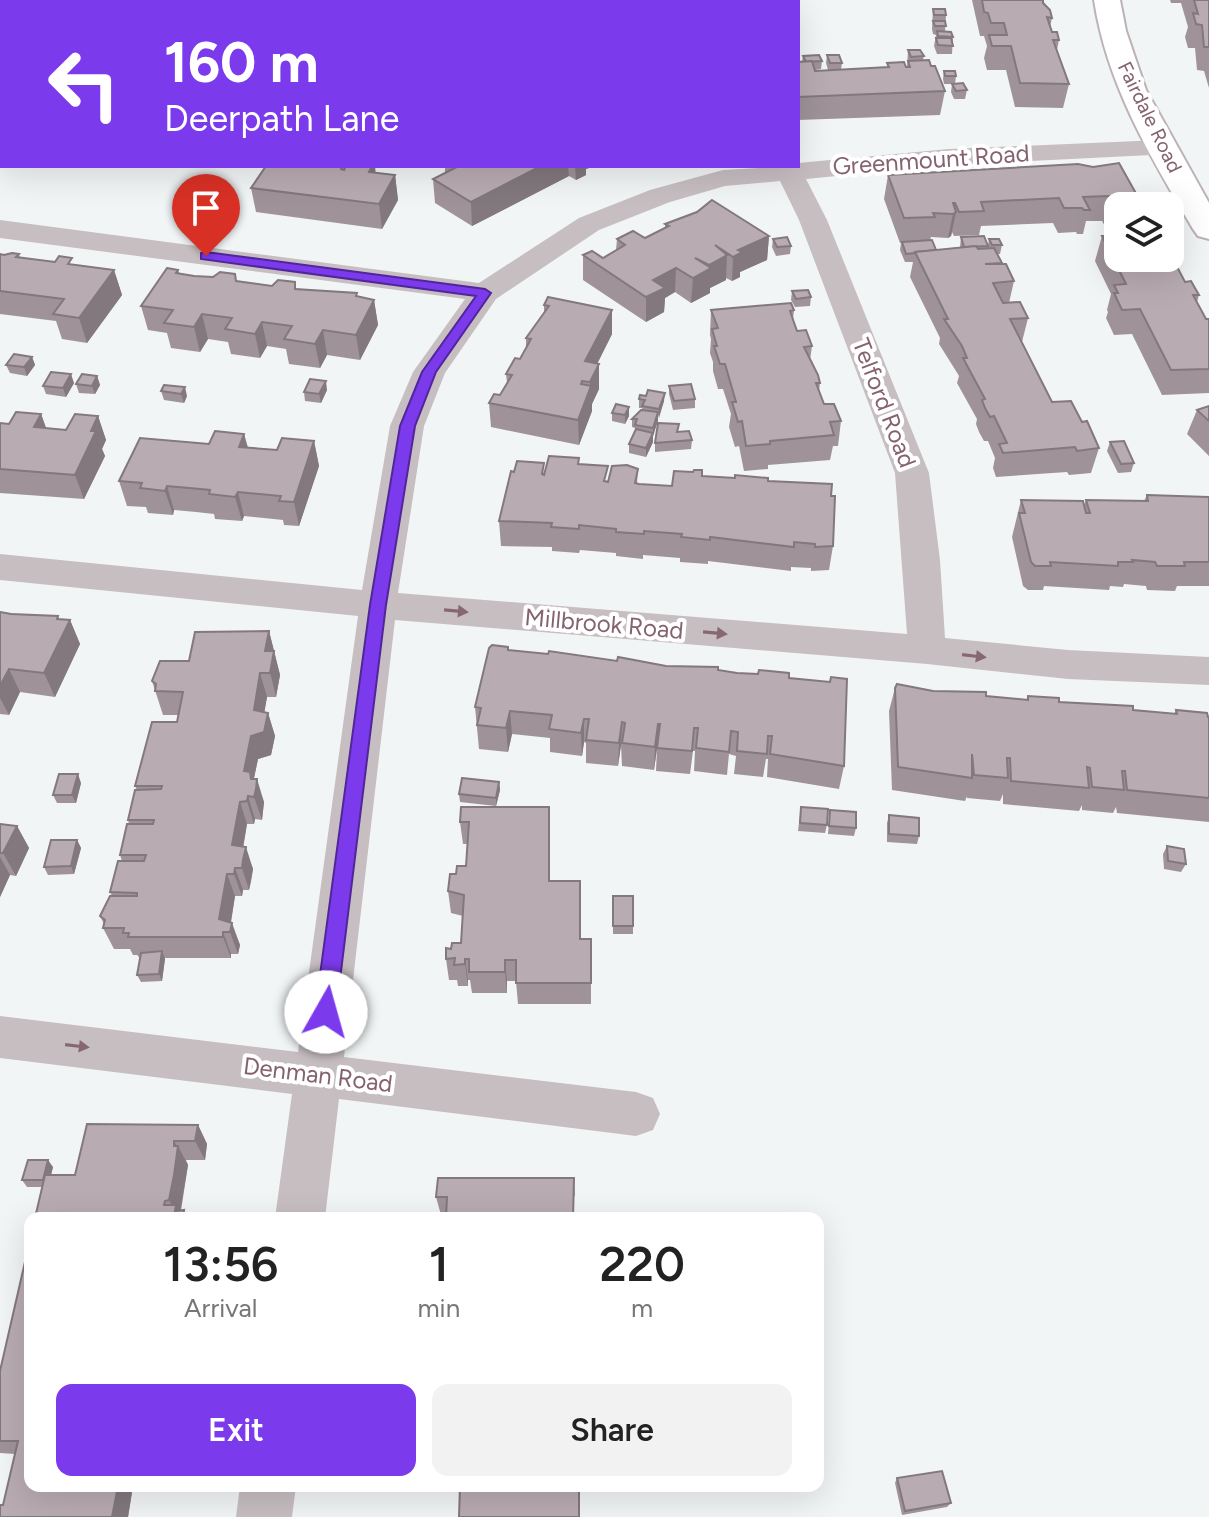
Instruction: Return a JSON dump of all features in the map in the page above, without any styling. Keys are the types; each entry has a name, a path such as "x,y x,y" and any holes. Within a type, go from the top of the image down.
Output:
{"street":[{"name":"Fairdale Road","path":"1107,0 1111,34 1161,148 1209,229"},
{"name":"Greenmount Road","path":"301,1212 378,605 407,426 429,372 485,293 589,224 660,196 723,178 949,157 1161,148"},
{"name":"Telford Road","path":"788,170 813,220 912,473 922,560 927,650"},
{"path":"0,229 485,293"},
{"name":"Millbrook Road","path":"0,567 378,605 927,650 1139,671 1209,671"},
{"name":"Denman Road","path":"0,1037 636,1114"},
{"path":"264,1517 267,1492"}],"building":[{"path":"982,0 1043,0 1050,10 1052,18 1047,17 1052,32 1057,32 1059,40 1053,40 1069,84 1020,83 1011,46 992,46 989,35 1007,35 1004,23 991,23 988,13 984,12"},
{"path":"1194,0 1209,0 1209,47 1204,47 1202,25 1196,24 1193,13 1198,14"},
{"path":"933,9 945,9 946,15 934,15"},
{"path":"933,21 945,21 946,26 935,26"},
{"path":"937,31 951,32 953,37 938,36"},
{"path":"936,38 951,38 953,46 938,45"},
{"path":"908,50 920,50 924,56 911,57"},
{"path":"819,55 822,61 806,62 803,56"},
{"path":"827,55 839,55 842,63 830,63"},
{"path":"929,60 931,66 935,66 945,91 800,97 800,62 812,61 815,71 889,67 887,63 904,62 906,67 910,67 908,61"},
{"path":"944,71 955,71 956,76 945,76"},
{"path":"963,83 967,90 956,91 952,84"},
{"path":"1119,163 1135,192 1104,192 1104,196 1083,197 1090,210 1064,208 1059,198 981,202 984,211 959,212 953,203 956,212 953,214 933,213 935,217 904,218 888,175 1078,164 1093,167"},
{"path":"265,168 371,168 369,172 395,175 379,204 251,188"},
{"path":"455,168 537,168 471,202 433,179"},
{"path":"712,200 769,236 738,250 742,252 733,257 715,245 727,255 709,265 695,258 711,268 693,278 676,268 653,280 665,288 646,297 583,255 592,251 603,258 625,245 617,239 633,231 645,238 669,226 665,224 697,212"},
{"path":"984,236 988,246 964,247 961,237"},
{"path":"787,237 791,246 777,247 773,239"},
{"path":"989,239 999,239 1002,245 992,245"},
{"path":"932,240 936,250 906,254 902,242"},
{"path":"976,246 978,249 994,248 1002,263 985,264 1006,264 1014,281 993,283 1003,303 1020,302 1028,318 1010,319 1052,402 1071,401 1082,422 1087,421 1099,448 1003,453 999,444 1007,443 994,416 990,417 985,408 982,400 985,399 963,358 967,358 962,346 944,319 948,319 915,252"},
{"path":"0,254 19,254 16,257 55,262 59,256 72,258 68,264 114,270 79,318 53,314 64,299 0,291"},
{"path":"167,268 194,276 213,277 220,272 235,274 236,281 272,286 278,280 295,282 295,289 357,293 356,296 374,300 356,335 323,330 315,344 284,339 292,326 262,322 255,334 225,329 232,318 202,314 194,327 164,323 173,310 141,306"},
{"path":"1120,272 1180,272 1185,282 1191,281 1199,295 1193,295 1206,319 1209,319 1209,369 1171,370 1140,309 1122,310 1114,293 1118,293 1114,285 1126,284"},
{"path":"808,290 811,297 796,299 792,291"},
{"path":"548,297 612,310 585,361 599,364 590,382 582,381 581,384 591,386 578,420 489,403 494,394 500,395 512,375 506,374 515,358 520,359 531,339 526,338 549,306 544,305"},
{"path":"791,303 794,310 790,311 797,331 806,330 812,346 804,347 818,375 820,383 816,383 824,404 834,404 841,421 830,422 834,435 746,446 742,421 738,422 732,402 736,402 725,364 720,364 714,346 717,346 712,329 718,328 711,310"},
{"path":"14,354 32,357 24,367 6,365"},
{"path":"51,372 71,374 63,388 43,386"},
{"path":"82,374 97,376 92,386 76,384"},
{"path":"310,379 326,381 319,394 304,392"},
{"path":"691,384 695,399 674,401 669,386"},
{"path":"164,385 185,387 181,394 161,391"},
{"path":"648,390 665,393 659,409 642,406 645,400 639,399 640,395 646,396"},
{"path":"616,404 629,407 625,415 612,413"},
{"path":"1209,406 1209,421 1197,410"},
{"path":"641,410 658,412 653,428 635,425 637,419 632,419"},
{"path":"16,412 41,414 34,427 66,430 75,414 98,416 91,431 96,431 75,475 0,469 0,423 9,424"},
{"path":"658,423 679,424 677,432 689,431 692,440 655,443"},
{"path":"636,429 653,433 646,448 629,444"},
{"path":"215,431 244,434 239,447 277,450 282,438 314,441 294,502 279,501 281,496 238,492 235,497 189,488 167,486 165,491 140,488 142,483 119,481 140,438 209,444"},
{"path":"1124,441 1134,463 1121,464 1110,442"},
{"path":"549,456 579,458 578,464 608,466 604,481 608,482 612,466 627,465 638,469 635,483 639,484 672,486 674,471 702,470 702,476 735,478 735,475 768,478 768,481 832,484 831,496 835,496 833,546 815,547 815,544 794,542 794,547 710,537 710,540 681,537 682,534 644,531 644,534 579,525 579,529 551,527 552,523 499,521 511,471 514,472 517,461 544,463 544,475"},
{"path":"1147,495 1209,497 1209,562 1157,566 1155,562 1132,560 1118,562 1118,566 1050,562 1051,566 1035,566 1031,562 1019,513 1025,513 1021,500 1083,501 1086,513 1090,513 1086,500 1148,501"},
{"path":"0,612 58,616 57,619 70,620 44,673 9,669 0,686"},
{"path":"269,631 265,651 274,651 270,673 260,673 254,710 268,713 264,732 251,736 244,771 250,772 251,779 257,779 256,789 254,797 248,796 247,801 240,802 232,845 246,847 242,868 235,868 234,874 227,874 219,919 232,923 230,932 223,932 223,937 128,937 129,933 123,933 124,928 103,928 105,920 100,916 110,896 137,896 137,893 110,892 118,861 144,861 146,855 120,855 127,824 153,824 154,820 128,820 135,790 161,789 162,786 135,786 152,722 177,722 183,692 155,691 156,684 152,681 160,661 189,661 195,632"},
{"path":"492,645 508,647 508,650 548,654 549,651 617,661 618,657 666,666 718,667 718,670 737,673 758,674 759,670 789,673 789,678 830,682 831,677 847,679 844,766 770,754 772,736 768,736 767,754 737,751 738,732 731,731 729,752 696,748 698,728 694,728 692,751 657,748 660,724 655,747 622,743 625,723 622,722 619,743 586,740 589,719 584,719 581,733 549,729 552,715 510,711 506,728 477,725 481,708 475,707"},
{"path":"897,684 933,691 986,692 986,696 1028,700 1028,696 1059,698 1059,702 1133,706 1133,710 1207,713 1209,798 1127,790 1125,771 1122,771 1124,790 1092,787 1090,768 1087,767 1089,788 1011,781 1010,758 1007,758 1008,778 974,775 972,754 972,778 898,767"},
{"path":"59,774 78,774 72,795 53,795"},
{"path":"462,778 499,782 496,798 459,794"},
{"path":"461,807 549,807 549,881 580,881 580,939 591,939 591,983 516,983 516,960 505,960 505,972 469,972 469,959 465,959 465,964 454,965 455,958 446,959 446,948 451,949 452,943 461,943 464,895 448,891 450,874 456,874 457,866 466,866 469,822 460,822"},
{"path":"801,807 828,809 827,825 800,823"},
{"path":"830,810 856,812 856,828 829,826"},
{"path":"889,815 919,818 919,836 889,834"},
{"path":"0,824 17,826 3,853 0,853"},
{"path":"51,840 77,840 71,866 44,867"},
{"path":"1167,846 1184,849 1186,864 1168,861"},
{"path":"613,896 633,896 633,926 613,926"},
{"path":"162,951 159,974 137,975 141,953"},
{"path":"87,1124 198,1125 195,1141 174,1141 174,1146 178,1146 174,1175 169,1200 164,1205 176,1205 175,1211 184,1212 36,1212 45,1175 75,1175"},
{"path":"28,1160 48,1160 43,1180 22,1180"},
{"path":"438,1178 574,1178 573,1212 446,1212 447,1197 436,1197"},
{"path":"24,1266 24,1492 117,1492 112,1517 0,1517 0,1505 3,1505 18,1441 0,1441 0,1371"},
{"path":"942,1471 951,1503 905,1511 897,1478"},
{"path":"460,1492 579,1492 579,1517 459,1517"}],"route":[{"path":"206,256 485,293 429,372 407,426 378,605 326,1012"}]}
